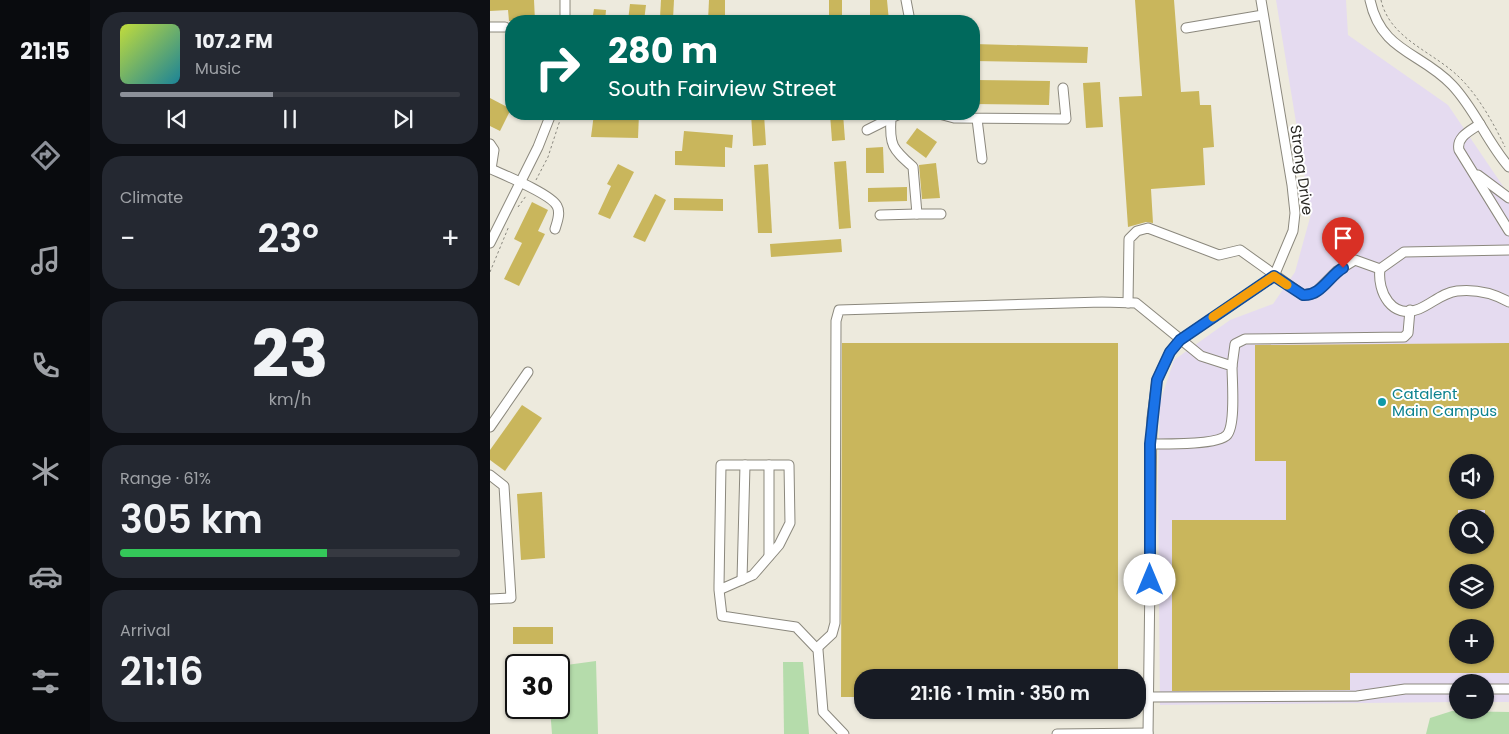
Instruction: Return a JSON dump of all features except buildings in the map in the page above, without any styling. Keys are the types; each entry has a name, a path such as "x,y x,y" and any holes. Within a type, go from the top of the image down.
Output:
{"street":[{"path":"564,0 565,15"},
{"path":"906,0 909,15"},
{"name":"Strong Drive","path":"1260,0 1296,213 1291,240 1274,276"},
{"path":"1370,0 1373,14 1384,34 1451,84 1509,167"},
{"path":"1186,28 1263,15"},
{"path":"490,27 505,27"},
{"path":"980,119 1066,120 1063,88"},
{"path":"490,243 538,147 549,120"},
{"path":"867,130 887,120"},
{"path":"891,120 890,137 893,149 913,167 917,214"},
{"path":"977,120 982,159"},
{"path":"1480,124 1461,138 1458,144 1459,150 1508,228"},
{"path":"490,144 494,150 490,169 520,182 553,201 558,206 559,213 555,229"},
{"path":"1473,170 1489,185 1506,194 1509,198"},
{"path":"880,214 941,214"},
{"path":"1128,303 1129,239 1137,231 1148,228 1219,254 1240,250 1303,295 1316,293 1337,271 1355,260 1380,269"},
{"path":"1509,250 1404,252 1380,269 1379,278 1385,299 1394,307 1410,310 1420,308 1441,296 1455,291 1476,290 1509,302"},
{"path":"1057,734 1148,733 1150,444 1157,380 1170,352 1180,340 1274,276"},
{"path":"817,648 832,634 834,623 836,321 839,310 1136,303 1201,356 1232,366"},
{"path":"1150,444 1194,442 1222,439 1226,436 1232,422 1232,366 1235,344 1245,339 1404,337 1408,333 1410,310"},
{"path":"490,427 528,372"},
{"path":"742,580 745,465"},
{"path":"769,465 769,556"},
{"path":"720,590 753,575 779,545 790,523 789,465 721,466 720,590 722,616 796,627 817,648 822,712 844,734"},
{"path":"490,475 504,486 511,598 490,599"},
{"path":"1149,697 1357,696 1405,689 1449,689"},
{"path":"1494,689 1509,689"}],"shaded area":[{"path":"1276,0 1346,0 1348,35 1448,105 1509,195 1509,702 1494,702 1494,674 1449,674 1449,702 1160,705 1158,478 1160,402 1174,360 1230,320 1273,304 1295,272 1311,214"}],"green space":[{"path":"596,661 598,734 552,734 551,719 570,719 570,665"},
{"path":"783,662 803,662 809,734 784,734"},
{"path":"1449,712 1449,719 1494,719 1494,712 1509,712 1509,734 1426,734 1430,718"}],"slow traffic":[{"path":"1213,317 1266,284 1274,276 1287,285"}],"place":[{"name":"Catalent Main Campus","path":"1382,402"}],"route":[{"path":"1150,580 1150,444 1154,394 1157,380 1170,352 1186,335 1266,284 1274,276 1303,295 1312,295 1337,271 1343,268"}]}
